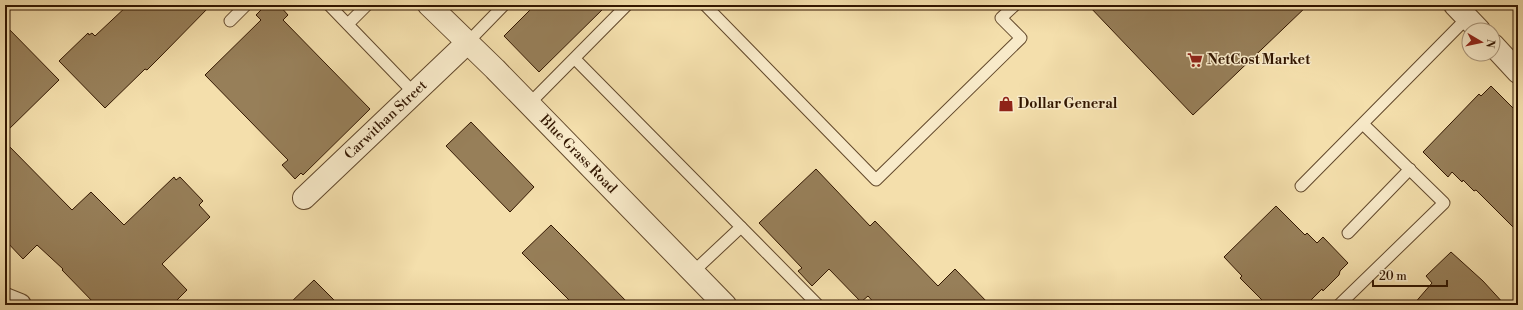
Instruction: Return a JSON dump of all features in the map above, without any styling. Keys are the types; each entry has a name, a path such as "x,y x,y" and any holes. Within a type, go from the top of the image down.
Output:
{"street":[{"name":"Blue Grass Road","path":"429,5 468,42 726,305"},
{"name":"Carwithan Street","path":"304,198 468,42"},
{"path":"1501,54 1518,72"},
{"path":"5,299 20,305"}],"lane":[{"path":"230,21 246,5"},
{"path":"329,5 414,93"},
{"path":"348,24 367,5"},
{"path":"468,42 504,5"},
{"path":"529,104 627,5"},
{"path":"705,5 876,180 1020,38 1001,18 1015,5"},
{"path":"1301,186 1467,17"},
{"path":"574,59 818,305"},
{"path":"1339,305 1444,203 1363,124"},
{"path":"1348,233 1410,169"},
{"path":"693,272 741,228"}],"building":[{"path":"128,5 211,5 147,70 145,69 105,108 59,61 88,33 89,35 92,33 95,36"},
{"path":"266,5 279,5 288,15 283,20 370,109 303,175 301,173 295,179 282,165 288,160 205,75 261,20 256,15"},
{"path":"535,5 607,5 539,72 504,36"},
{"name":"NetCost Market","path":"1088,5 1308,5 1193,115"},
{"path":"5,25 59,80 5,133"},
{"path":"1491,86 1518,113 1518,232 1476,190 1474,191 1463,180 1462,182 1452,172 1448,177 1423,152 1479,94 1481,96"},
{"path":"471,122 534,187 510,212 446,146"},
{"path":"5,142 72,210 91,192 124,225 174,177 176,180 180,177 203,201 199,205 210,217 162,264 187,290 172,305 96,305 62,270 63,269 37,245 23,259 5,240"},
{"path":"816,169 870,226 875,221 938,286 955,269 990,305 876,305 868,296 861,302 829,269 812,286 798,271 802,268 759,223"},
{"path":"1276,206 1305,235 1307,233 1317,243 1323,237 1348,263 1340,271 1339,275 1323,291 1322,289 1306,305 1267,305 1240,278 1242,276 1224,257"},
{"path":"551,225 630,305 574,305 522,253"},
{"path":"1451,252 1483,281 1505,305 1413,305 1432,283 1426,276"},
{"path":"314,280 339,305 288,305"}],"place":[{"name":"NetCost Market","path":"1195,60"},
{"name":"Dollar General","path":"1006,104"}]}
